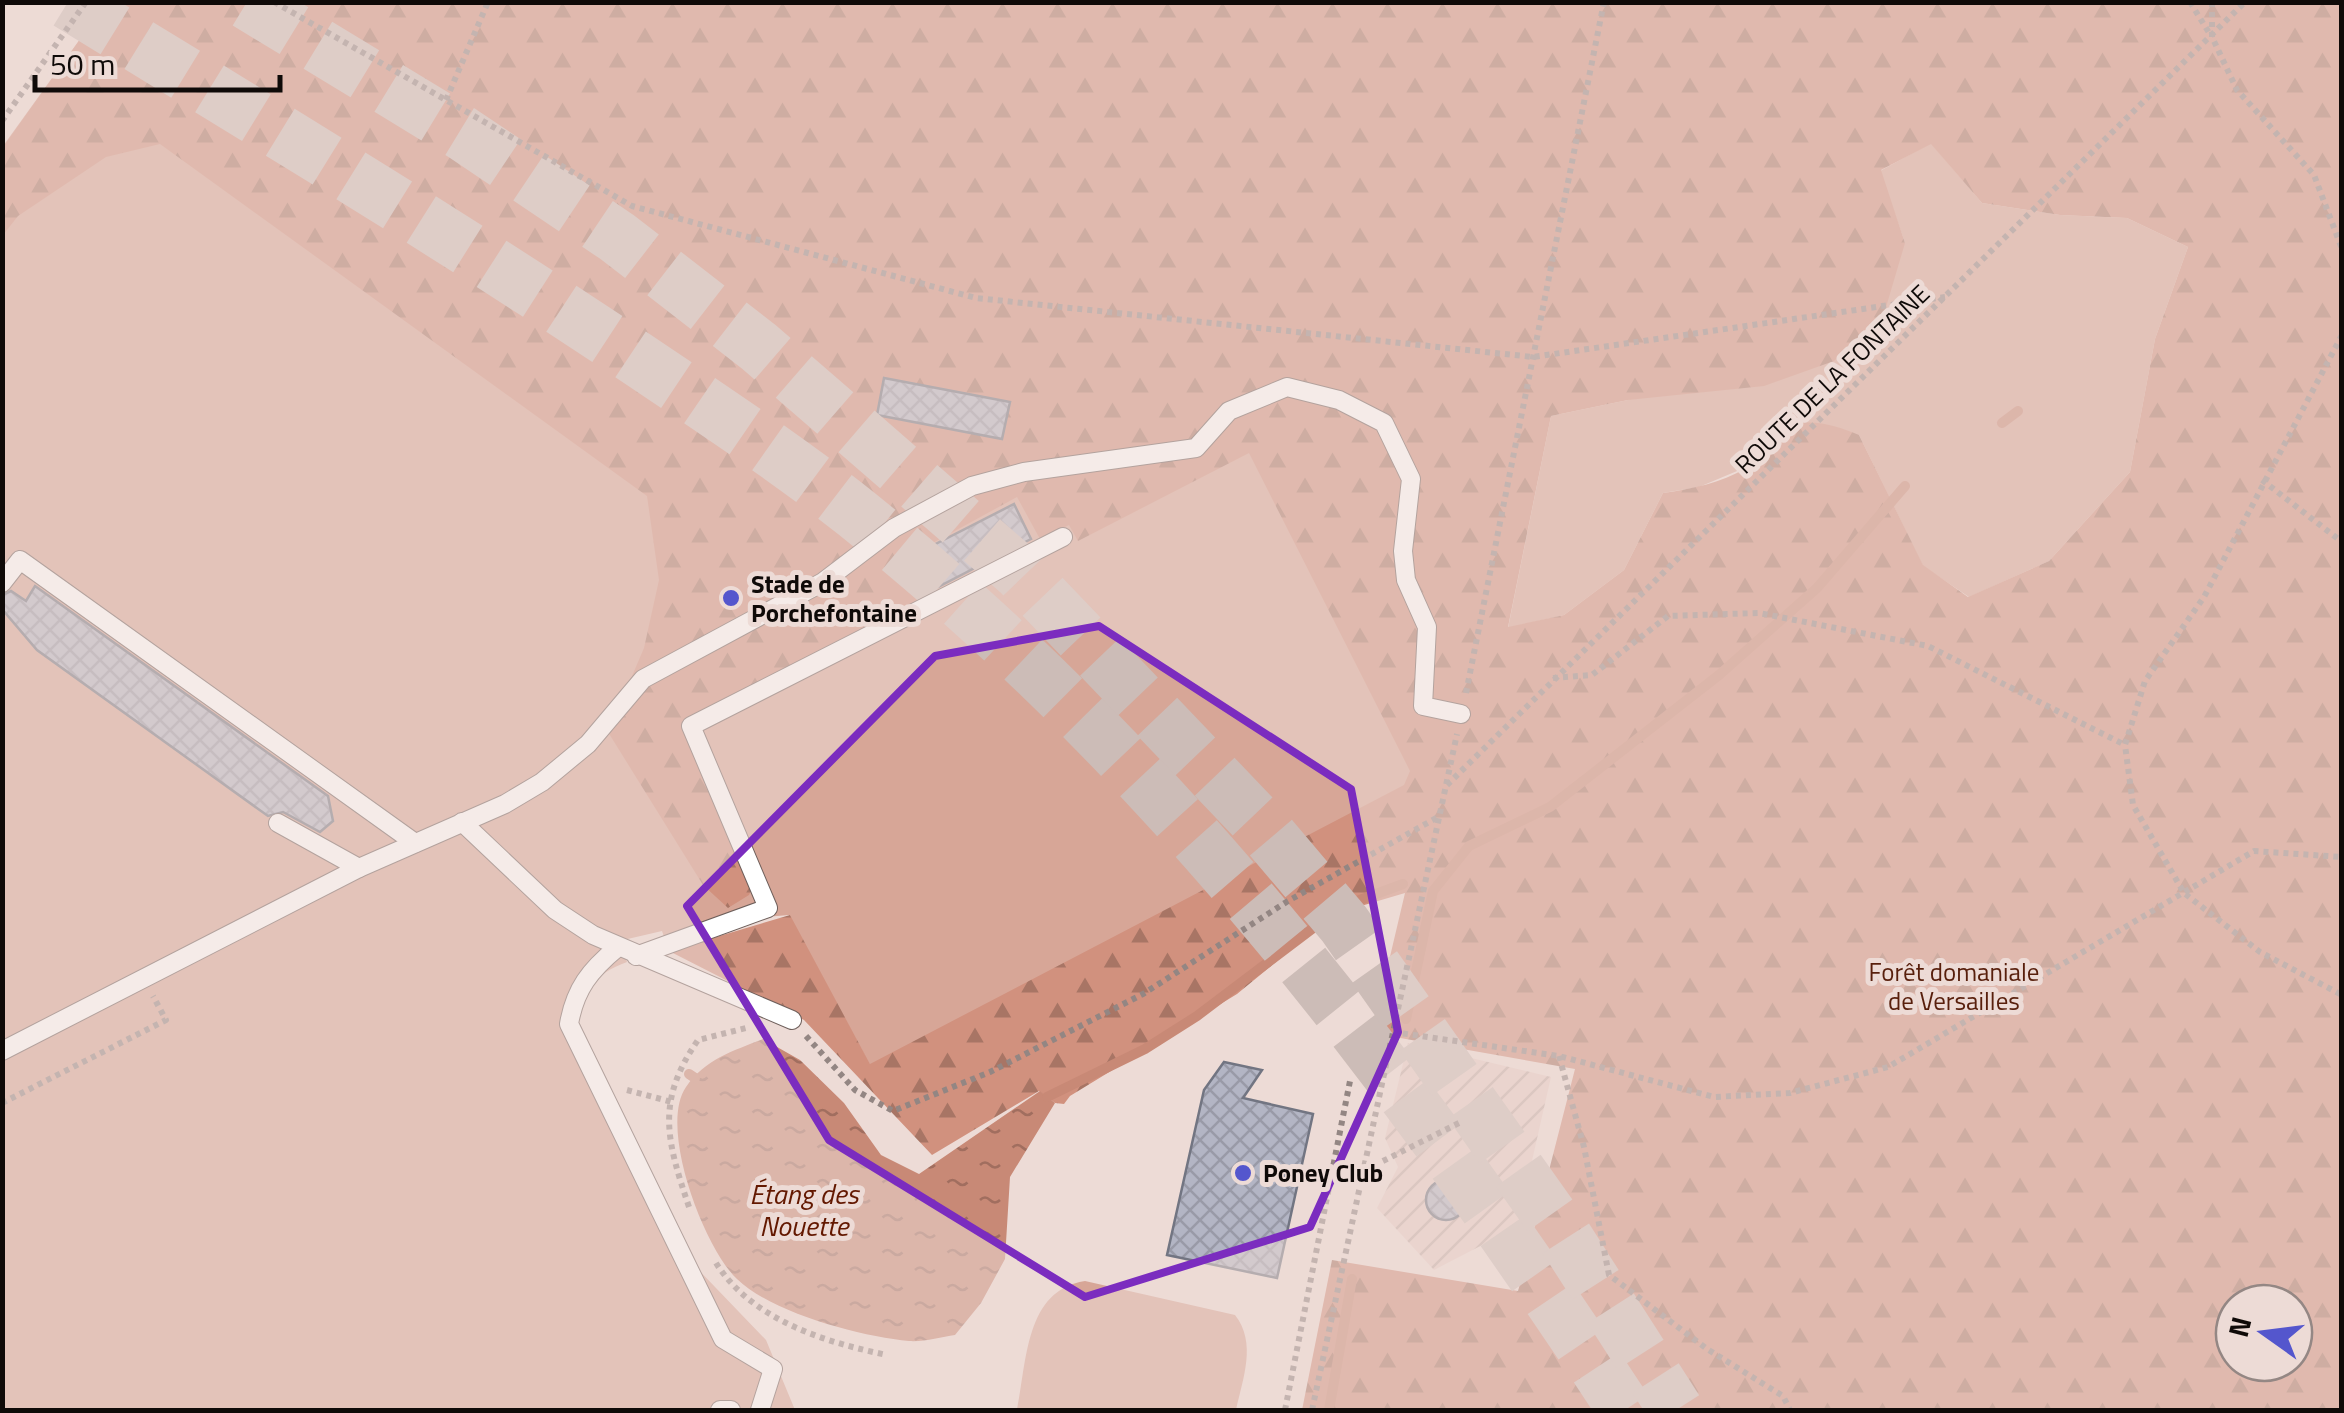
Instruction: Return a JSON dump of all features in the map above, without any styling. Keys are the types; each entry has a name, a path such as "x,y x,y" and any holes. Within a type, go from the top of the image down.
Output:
{"lane":[{"path":"2,1051 359,868 542,782 588,744 643,679 823,582 894,528 972,486 1024,472 1196,448 1229,411 1286,387 1339,400 1384,423 1411,479 1403,551 1406,580 1426,628 1423,706 1462,714"},
{"path":"636,956 768,908 691,726 1064,537"},
{"path":"2,583 20,560 415,843"},
{"path":"462,822 555,910 636,956 792,1020"},
{"path":"278,823 359,868"},
{"path":"618,946 591,969 574,997 568,1024 723,1339 772,1369 760,1410"},
{"path":"720,1410 731,1410"}],"path":[{"path":"2,121 86,2"},
{"path":"274,2 632,206 976,298 1532,357 1944,297"},
{"path":"446,100 488,2"},
{"path":"1312,1410 1462,714 1604,2"},
{"path":"2190,2 2212,36 2237,90 2314,175 2342,249"},
{"path":"2212,2 2212,36"},
{"name":"ROUTE DE LA FONTAINE","path":"1447,785 2246,2"},
{"path":"2342,335 2262,480 2204,597 2145,681 2125,745 2133,805 2184,893 2260,952 2342,995"},
{"path":"2262,480 2342,542"},
{"path":"1554,678 1592,675 1668,616 1759,613 1928,646 2125,745"},
{"path":"692,1215 667,1140 676,1072 698,1040 792,1020 855,1090 893,1111 990,1072 1143,994 1288,901 1439,816"},
{"path":"1393,1032 1559,1056 1714,1097 1790,1094 1888,1067 2254,851 2342,856"},
{"path":"2,1103 166,1020"},
{"path":"1559,1056 1584,1148 1609,1275 1708,1349 1783,1396 1790,1410"},
{"path":"597,1082 672,1102"},
{"path":"1285,1410 1350,1082"},
{"path":"1364,1170 1460,1122"},
{"path":"708,1249 727,1279 796,1332 887,1355"}],"highlighted area":[{"path":"1099,626 1351,789 1398,1032 1310,1227 1085,1297 829,1140 687,906 935,656"}],"shaded area":[{"name":"Stade de Porchefontaine","path":"106,3 206,3 1494,396 1424,800 870,1065 789,915 752,918 669,951 662,931 619,941 627,962 592,985 578,1025 691,1262 766,1340 795,1410 3,1410 3,146"},
{"path":"1931,143 1982,203 2060,215 2127,218 2188,247 2155,339 2130,472 2049,561 1969,597 1923,566 1859,435 1769,438 1749,466 1699,487 1663,493 1624,570 1564,615 1508,628 1551,416 1628,400 1905,243 1880,171"},
{"path":"1408,1043 1551,1077 1517,1227 1434,1270 1377,1208 1398,1167 1385,1138"},
{"path":"1085,1281 1235,1315 1247,1349 1236,1410 1017,1410 1027,1350 1040,1313 1050,1298 1065,1287"}],"green space":[{"name":"Forêt domaniale de Versailles","path":"106,3 2341,3 2341,1410 1302,1410 1332,1260 1518,1291 1575,1069 1372,1033 1405,893 1334,914 1237,994 1070,1096 1064,1104 1055,1103 1039,1091 932,1155 804,1020 669,951 790,915 870,1064 1404,785 1410,771 1249,453 1078,541 1069,525 1040,539 1017,497 909,556 916,569 909,575 920,599 687,722 762,868 749,895 728,908 703,885 608,732 644,648 659,580 647,496 160,144 106,157 18,216 3,235 3,147","holes":["1931,144 1982,203 2060,215 2127,218 2188,247 2155,339 2130,472 2049,561 1968,597 1923,565 1859,435 1825,424 1802,423 1770,437 1750,465 1736,473 1706,485 1663,493 1624,570 1564,615 1508,627 1551,416 1628,400 1764,386 1834,361 1884,314 1905,243 1881,170"]}],"water":[{"name":"Étang des Nouette","path":"763,1039 800,1060 844,1103 881,1155 919,1174 1040,1091 1055,1103 1010,1177 1005,1259 981,1303 955,1335 909,1341 819,1321 794,1313 753,1291 724,1263 711,1242 689,1186 681,1157 679,1105 686,1087 702,1069"}],"building":[{"path":"884,378 1010,402 1002,439 877,415"},
{"path":"1014,504 1031,539 936,588 918,553"},
{"path":"35,586 328,796 333,821 320,832 283,812 268,816 37,650 2,609 2,595 11,591 26,601"},
{"name":"Poney Club","path":"1224,1062 1262,1070 1243,1098 1313,1114 1277,1278 1167,1255 1204,1090"},
{"path":"1446,1180 1460,1186 1466,1200 1460,1214 1446,1220 1432,1214 1426,1200 1432,1186"}],"waterway":[{"path":"2002,423 2018,411"},
{"path":"1406,1019 1433,891 1469,846 1550,807 1719,675 1817,588 1905,486"},
{"path":"1047,1097 1145,1049 1197,1016 1341,907 1403,884"},
{"path":"689,1074 695,1078"},
{"path":"1329,1410 1352,1279"}],"tunnel":[{"path":"68,2 477,255 705,404 857,514 970,610 1078,713 1179,820 1276,932 1369,1047 1457,1166 1625,1410"},
{"path":"247,2 462,133 617,237 759,347 1020,573 1256,820 1344,924 1563,1234 1676,1410"}],"place":[{"name":"Stade de Porchefontaine","path":"731,598"},
{"name":"Poney Club","path":"1243,1173"}]}
